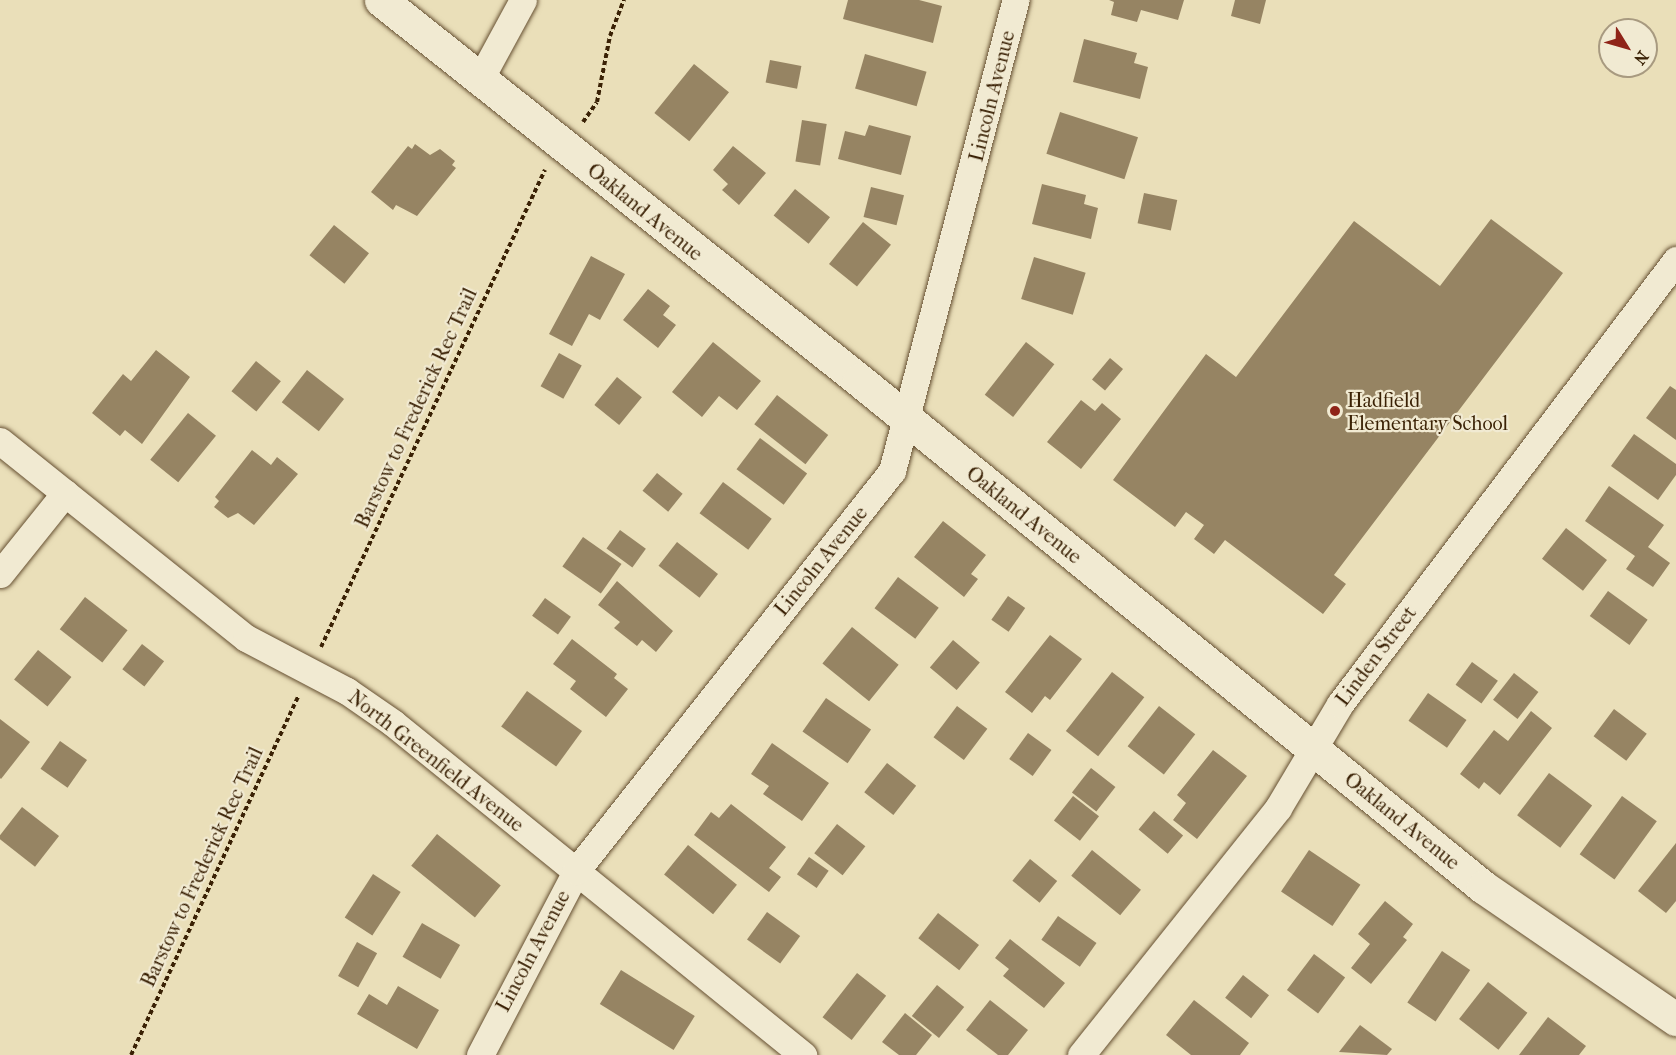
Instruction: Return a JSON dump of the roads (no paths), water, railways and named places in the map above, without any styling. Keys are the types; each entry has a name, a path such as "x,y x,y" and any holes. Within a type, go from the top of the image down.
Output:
{"street":[{"name":"Oakland Avenue","path":"381,0 479,81 909,422 1483,887 1676,1019"},
{"path":"479,81 523,0"},
{"name":"Lincoln Avenue","path":"480,1055 576,871 892,471 909,422 1016,0"},
{"name":"Linden Street","path":"1081,1055 1278,808 1340,705 1676,260"},
{"name":"North Greenfield Avenue","path":"0,441 246,638 346,691 393,723 803,1055"},
{"path":"0,574 65,493"}],"place":[{"name":"Hadfield Elementary School","path":"1335,411"}]}
